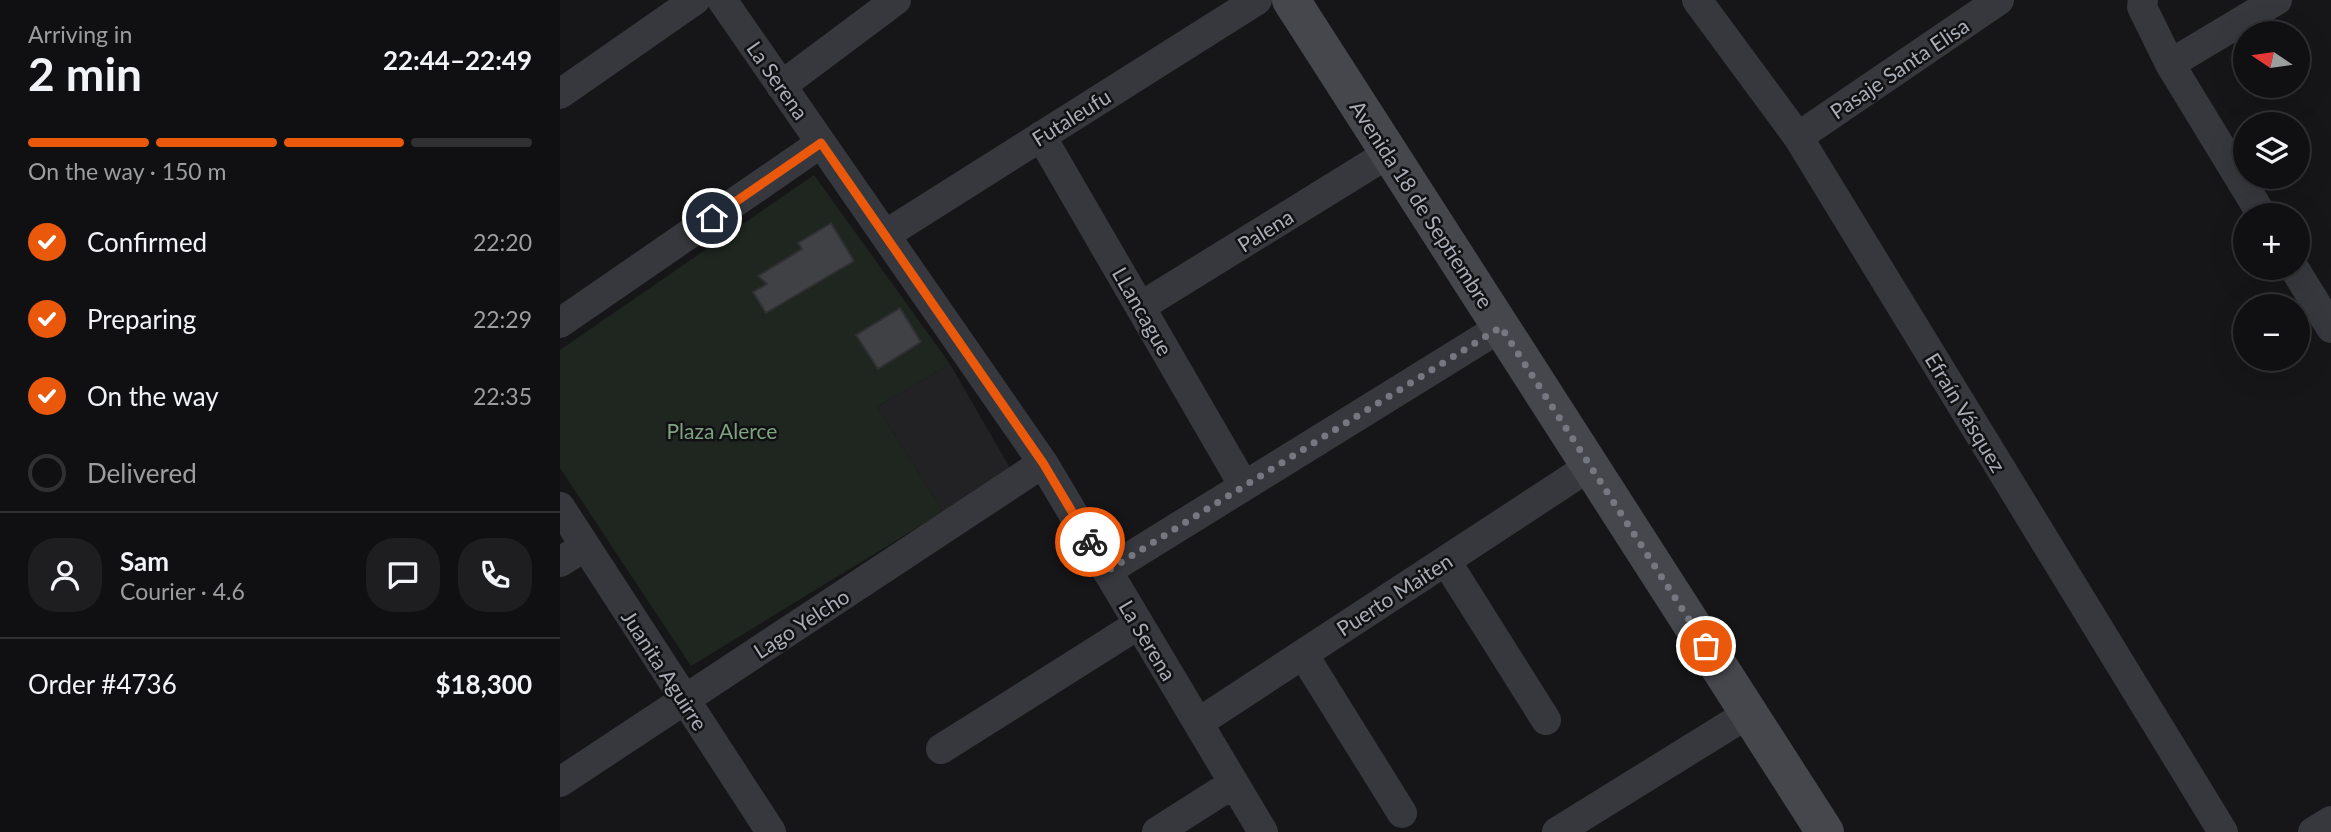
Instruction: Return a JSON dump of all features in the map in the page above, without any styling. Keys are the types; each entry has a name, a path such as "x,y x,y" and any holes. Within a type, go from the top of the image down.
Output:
{"street":[{"path":"560,94 695,0"},
{"name":"La Serena","path":"722,0 1043,463 1263,832"},
{"path":"781,86 896,0"},
{"name":"Futaleufu","path":"885,235 1257,0"},
{"name":"Avenida 18 de Septiembre","path":"1292,0 1825,832"},
{"name":"Efraín Vásquez","path":"1697,0 1798,137 2223,832"},
{"name":"Pasaje Santa Elisa","path":"1798,137 1999,0"},
{"path":"2143,0 2142,7 2170,64 2255,203"},
{"path":"2170,64 2277,0"},
{"name":"LLancague","path":"1041,136 1244,486"},
{"path":"560,323 821,143"},
{"name":"Palena","path":"1140,307 1389,153"},
{"path":"2301,280 2331,328"},
{"path":"1107,571 1501,327"},
{"name":"Lago Yelcho","path":"560,782 1043,463"},
{"name":"Puerto Maiten","path":"1198,723 1590,466"},
{"name":"Juanita Aguirre","path":"560,507 771,832"},
{"path":"560,562 585,546"},
{"path":"1446,561 1546,720"},
{"path":"941,749 1139,624"},
{"path":"1303,654 1402,813"},
{"path":"1557,832 1749,713"},
{"path":"1157,832 1234,783"},
{"path":"2313,832 2331,821"}],"shaded area":[{"path":"950,364 1010,468 943,512 877,407"}],"green space":[{"name":"Plaza Alerce","path":"814,175 950,364 877,407 943,512 691,666 560,468 560,350"}],"building":[{"path":"831,223 854,261 766,313 753,292 767,284 758,276 802,249 798,243"},
{"path":"900,308 921,342 878,369 856,335"}],"way so far":[{"path":"1090,542 1107,571 1501,327 1706,646"}],"route":[{"path":"712,218 821,143 1043,463 1090,542"}]}
